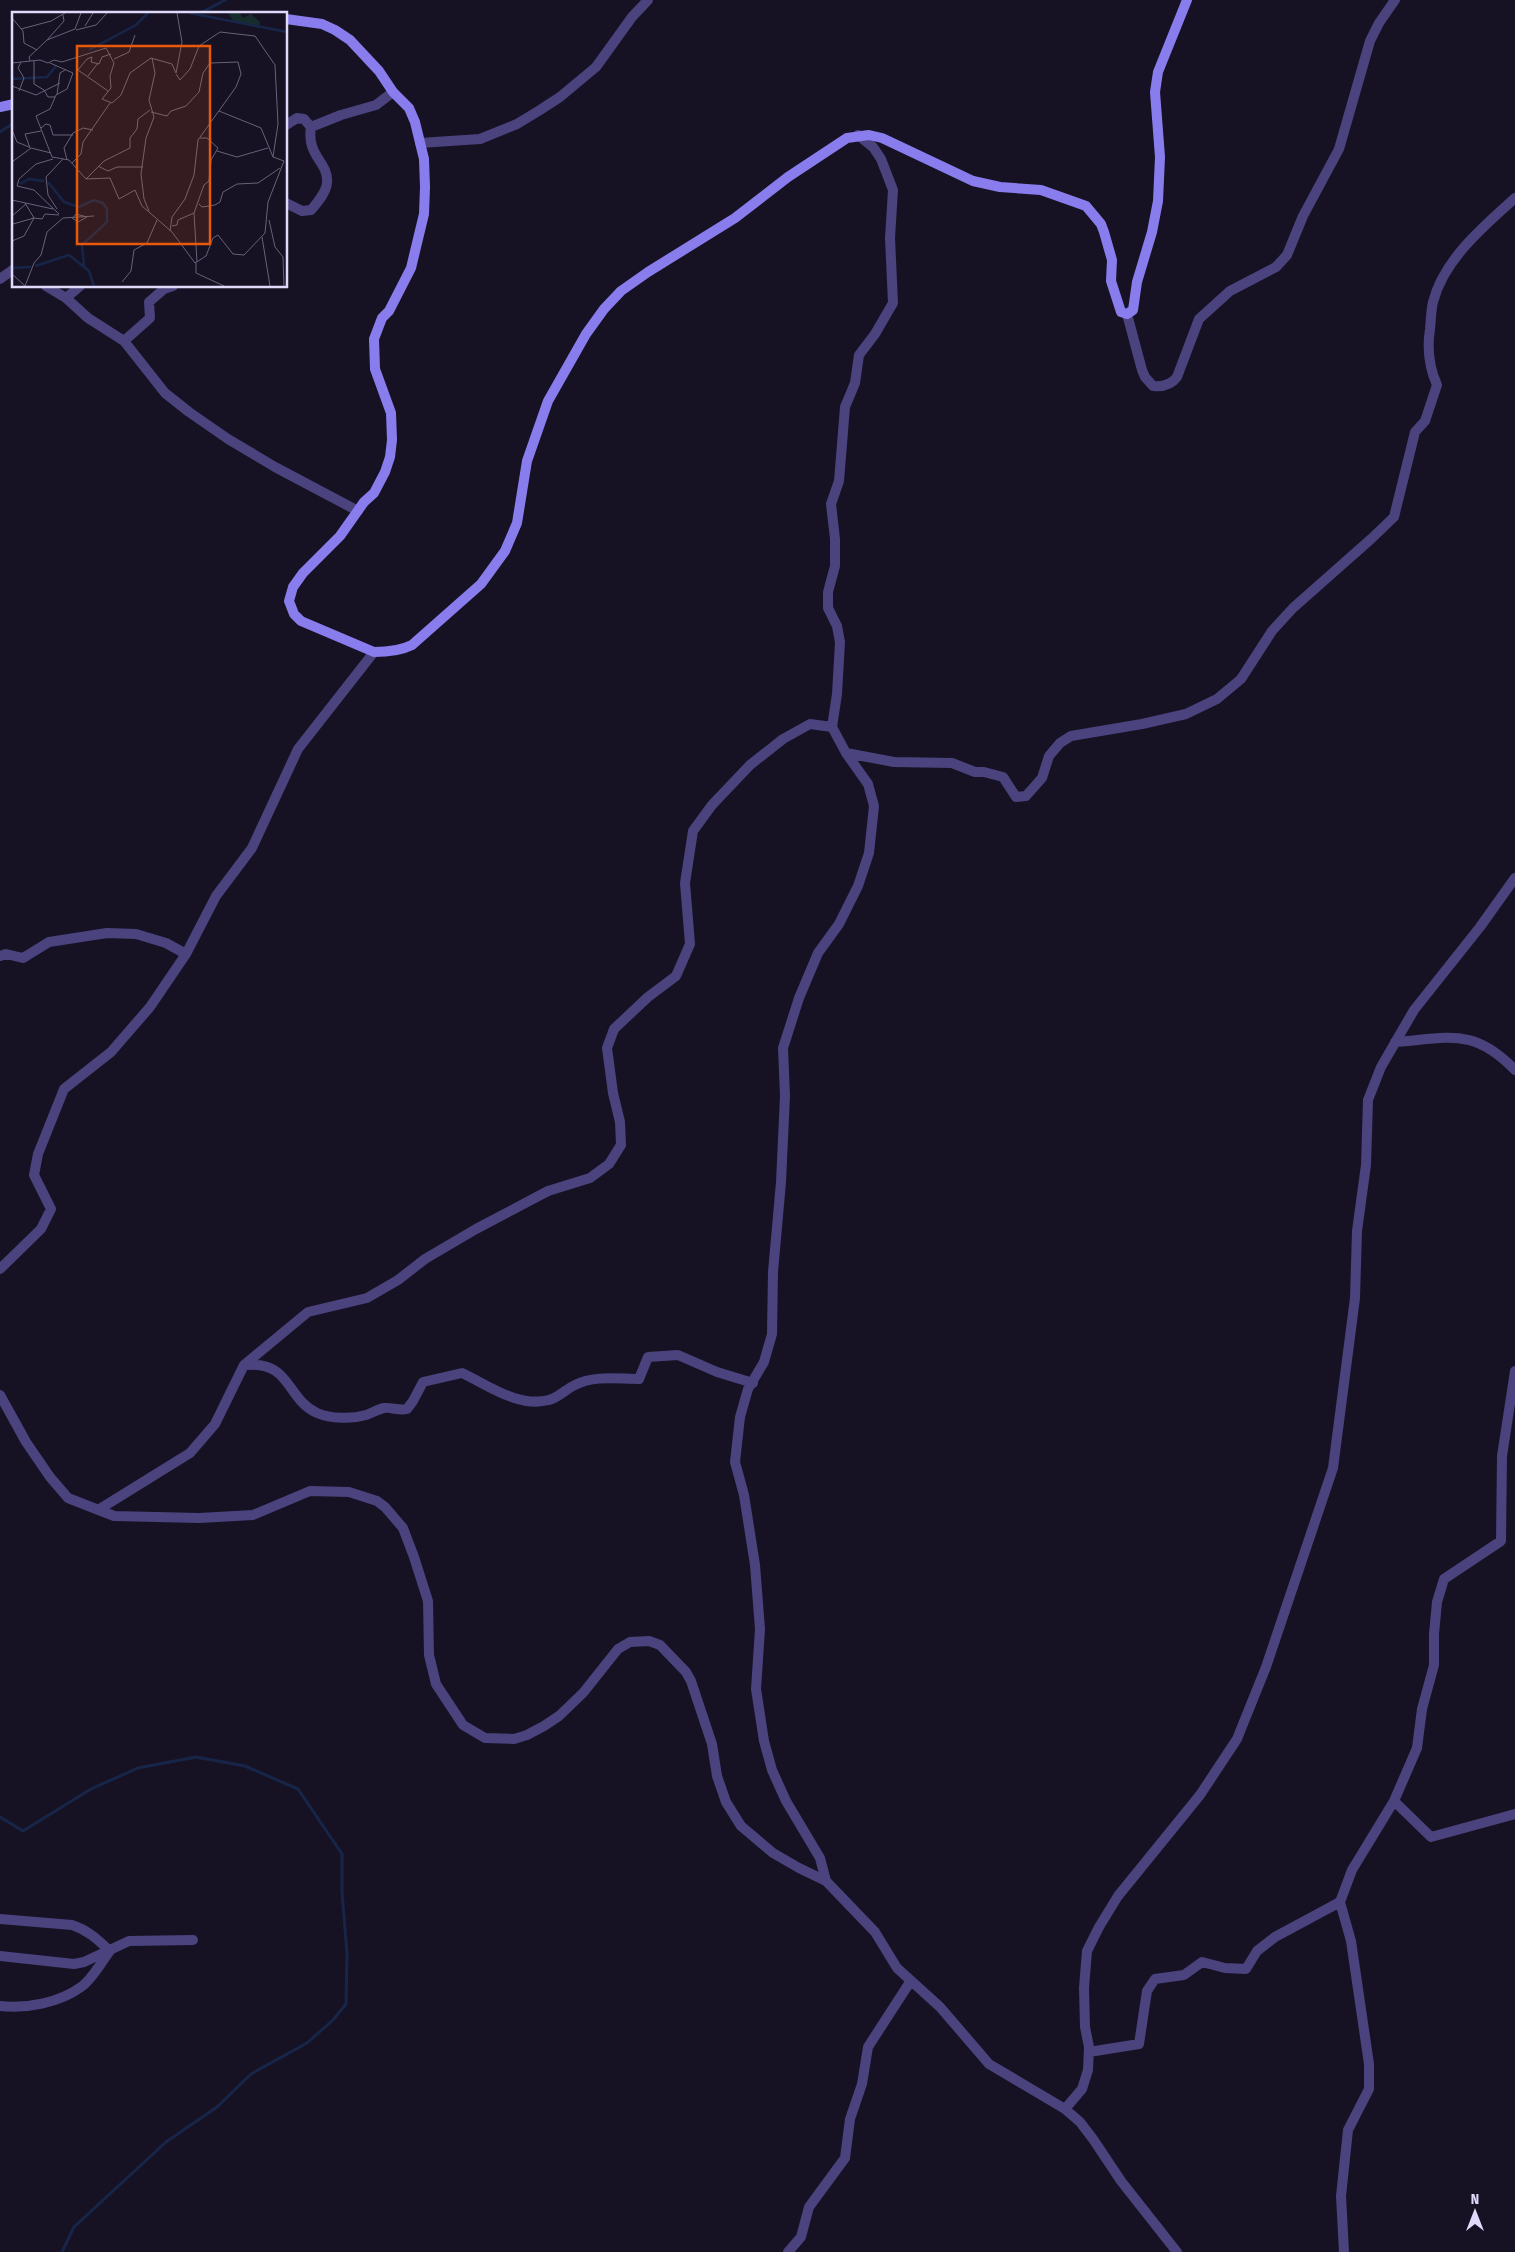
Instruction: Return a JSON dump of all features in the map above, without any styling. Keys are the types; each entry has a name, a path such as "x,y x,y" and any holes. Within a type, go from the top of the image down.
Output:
{"main road":[{"path":"288,19 322,24 347,37 379,72 393,92 409,108 420,143 426,187 419,240 406,281 389,311 382,318 374,339 375,369 391,413 392,440 390,457 377,487 340,536 296,582 290,601 294,614 301,621 374,652 401,651 412,645 481,584 505,551 517,523 527,461 548,401 586,334 604,309 621,291 648,272 735,218 788,177 847,138 858,135 882,138 973,181 1000,188 1041,190 1086,206 1101,224 1112,260 1111,282 1116,301 1121,312 1127,314 1133,310 1137,282 1157,212 1160,157 1155,112 1158,72 1187,0"}],"street":[{"path":"420,143 480,139 517,124 540,110 560,97 596,68 632,18 648,0"},
{"path":"1127,314 1145,377 1153,386 1170,384 1177,377 1199,319 1230,291 1276,267 1287,255 1303,216 1339,149 1370,41 1379,23 1395,0"},
{"path":"311,128 341,115 376,105 393,92"},
{"path":"288,124 297,118 304,119 311,128 312,150 324,166 327,183 312,210 302,210 288,204"},
{"path":"826,1881 820,1858 786,1802 772,1770 764,1741 756,1689 760,1629 755,1564 744,1495 735,1462 740,1417 748,1389 764,1362 772,1334 773,1272 781,1182 785,1096 783,1048 799,998 818,954 839,924 858,886 869,852 874,806 868,784 846,753 832,727 840,660 837,626 828,608 828,592 835,566 835,539 831,504 839,481 845,407 855,383 859,355 875,334 893,303 890,238 893,190 881,159 873,147 858,135"},
{"path":"846,753 894,762 952,763 975,772 984,772 1003,777 1016,797 1026,796 1042,778 1049,756 1060,743 1070,736 1142,724 1186,714 1217,699 1241,679 1272,631 1293,608 1394,517 1415,432 1425,422 1436,385 1431,372 1428,339 1433,302 1447,271 1475,235 1515,198"},
{"path":"0,279 12,270"},
{"path":"49,288 66,298 88,318 124,341 165,393 189,412 228,439 275,467 358,511"},
{"path":"66,298 78,288"},
{"path":"124,341 150,318 149,302 167,288"},
{"path":"0,1269 41,1229 51,1210 34,1175 38,1154 64,1089 111,1052 150,1007 186,954 216,896 252,848 298,749 374,652"},
{"path":"98,1510 190,1453 215,1424 244,1365 308,1312 367,1298 398,1280 425,1259 476,1229 548,1191 590,1178 609,1164 622,1145 620,1122 612,1093 607,1048 614,1029 648,997 676,976 690,944 685,883 693,831 712,805 750,765 783,739 810,724 832,727"},
{"path":"1066,2109 1082,2089 1085,2081 1089,2052 1085,2027 1084,1988 1088,1951 1099,1927 1118,1896 1200,1795 1237,1738 1266,1667 1333,1468 1355,1298 1357,1231 1366,1165 1368,1100 1381,1066 1414,1010 1480,927 1515,878"},
{"path":"0,956 6,954 23,958 49,942 107,933 136,934 166,943 186,954"},
{"path":"1395,1042 1465,1038 1481,1042 1500,1054 1515,1070"},
{"path":"244,1365 258,1364 275,1369 288,1382 302,1401 319,1414 356,1418 385,1408 398,1411 407,1409 423,1382 462,1373 498,1391 532,1401 550,1400 586,1380 608,1378 639,1380 648,1357 678,1355 717,1372 753,1383"},
{"path":"1344,2252 1341,2196 1348,2130 1370,2089 1369,2064 1351,1941 1340,1902 1352,1870 1394,1802 1417,1748 1422,1709 1434,1665 1436,1602 1444,1579 1501,1541 1502,1456 1515,1371"},
{"path":"0,1395 26,1442 68,1498 114,1516 233,1517 253,1515 310,1491 336,1490 370,1497 385,1507 403,1528 428,1601 429,1655 436,1684 463,1725 486,1738 514,1739 527,1735 559,1716 583,1693 624,1644 642,1641 656,1643 666,1650 691,1681 712,1744 717,1776 731,1814 750,1835 773,1853 826,1881 875,1932 894,1964 910,1982 940,2007 989,2064 1066,2109 1093,2139 1121,2181 1176,2252"},
{"path":"1394,1802 1431,1837 1515,1814"},
{"path":"1089,2052 1139,2044 1147,1991 1155,1979 1184,1975 1202,1962 1225,1968 1246,1968 1257,1951 1275,1937 1340,1902"},
{"path":"0,1919 72,1925 94,1935 110,1951"},
{"path":"0,1956 74,1964 131,1941 193,1940"},
{"path":"0,2006 14,2008 46,2004 82,1987 110,1951"},
{"path":"788,2252 801,2237 809,2207 845,2158 850,2119 862,2084 868,2047 910,1982"}],"waterway":[{"path":"203,12 225,0"},
{"path":"0,132 12,124"},
{"path":"0,1817 23,1831 91,1789 138,1768 196,1757 245,1766 298,1789 342,1854 342,1892 347,1953 346,2004 333,2020 307,2043 251,2074 217,2107 166,2142 74,2227 62,2252"}]}
